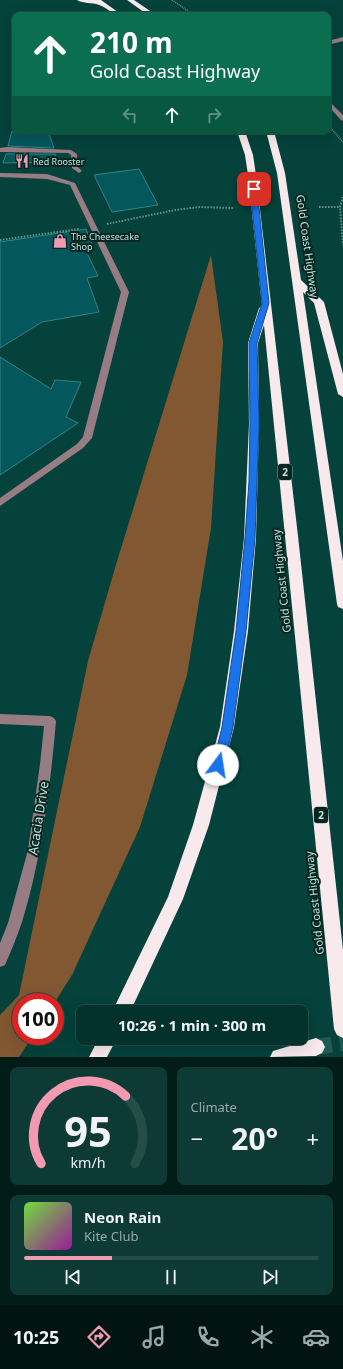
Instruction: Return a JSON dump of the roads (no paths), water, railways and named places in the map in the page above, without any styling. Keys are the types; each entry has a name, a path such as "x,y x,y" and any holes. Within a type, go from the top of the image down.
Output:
{"highway":[{"path":"80,0 99,2 114,12"},
{"path":"130,0 148,12"},
{"name":"Gold Coast Highway","path":"242,134 249,155 252,175 292,536 343,1029"},
{"name":"Gold Coast Highway","path":"271,134 282,173 343,604"},
{"path":"296,280 319,302 343,394"},
{"path":"124,1005 175,900 201,825 227,727 241,631 250,538 254,424 253,343 265,303"},
{"path":"98,1057 104,1045"},
{"path":"279,1057 316,1047"}],"lane":[{"path":"331,42 343,39"},
{"path":"331,105 343,119"},
{"path":"0,150 69,151 74,154 74,167 79,170"},
{"path":"0,176 51,177 65,179 73,184 125,292 87,438 80,446 0,503"},
{"name":"Acacia Drive","path":"0,719 50,721 46,764 34,850 15,923 0,960"}],"tunnel":[{"path":"316,1047 343,1043"}],"place":[{"name":"Red Rooster","path":"22,161"},
{"name":"The Cheesecake Shop","path":"60,241"}]}
